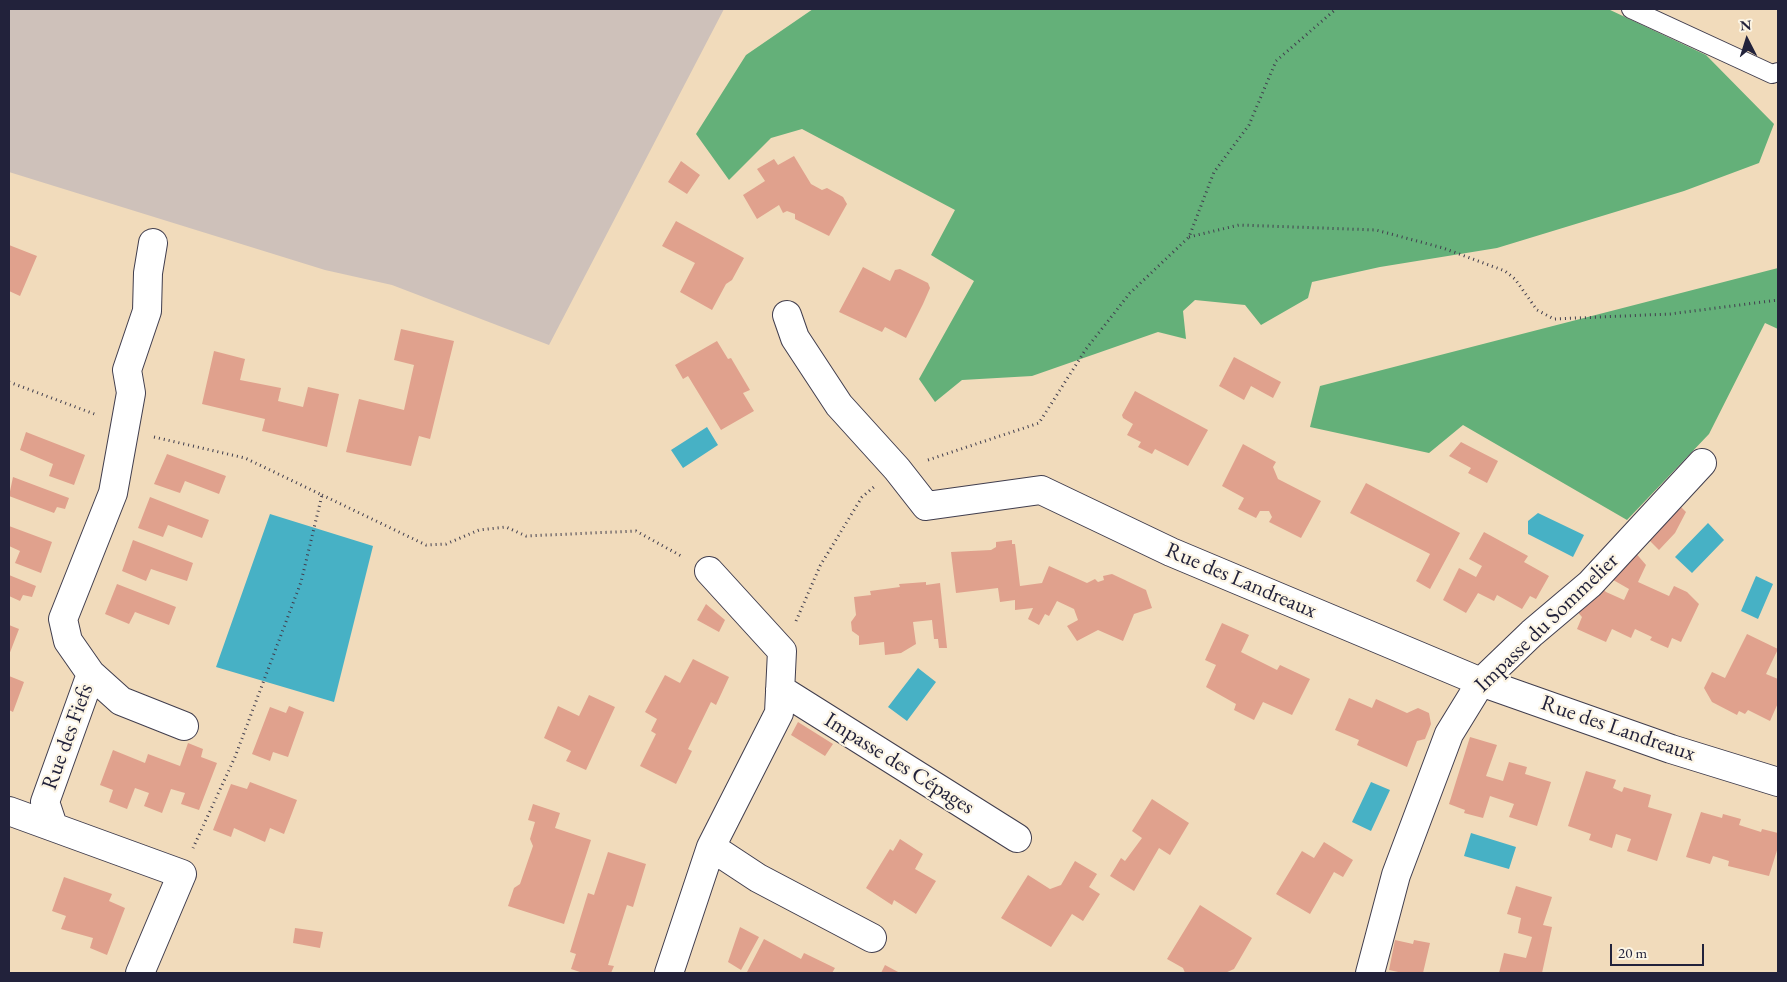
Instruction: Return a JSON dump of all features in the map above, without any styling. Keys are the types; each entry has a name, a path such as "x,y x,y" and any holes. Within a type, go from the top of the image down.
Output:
{"street":[{"name":"Rue des Fiefs","path":"53,826 45,802 91,674 68,641 63,619 113,492 131,393 127,370 147,311 148,273 153,243"},
{"name":"Rue des Landreaux","path":"786,315 795,338 839,405 898,469 926,506 1041,490 1172,552 1481,682 1671,749 1778,782"},
{"name":"Impasse du Sommelier","path":"1370,973 1396,875 1449,734 1481,682 1532,633 1590,584 1702,463"},
{"path":"669,973 711,847 779,713 782,651 709,571"},
{"path":"91,674 121,701 184,726"},
{"name":"Impasse des Cépages","path":"780,690 1017,838"},
{"path":"9,811 182,874 140,973"},
{"path":"711,847 758,878 872,938"}],"lane":[{"path":"1631,9 1772,74 1778,72"}],"path":[{"path":"782,651 820,566 862,496 898,469 1039,423 1086,349 1130,293 1188,237 1214,172 1249,125 1276,61 1336,9"},
{"path":"1188,237 1239,225 1376,230 1443,248 1505,271 1515,279 1537,310 1554,319 1670,314 1778,300"},
{"path":"9,382 92,412 125,430 245,458 426,545 446,544 479,530 506,527 526,536 636,530 709,571"},
{"path":"182,874 234,757 301,582 322,495"}],"shaded area":[{"path":"9,9 724,9 549,345 392,285 325,270 9,172"}],"green space":[{"path":"813,9 1608,9 1706,55 1774,124 1759,163 1684,191 1497,248 1380,267 1312,282 1308,298 1261,325 1245,305 1195,300 1183,311 1186,339 1158,332 1032,376 962,380 935,402 919,379 974,281 931,255 955,210 802,129 771,138 729,180 696,134 746,55"},
{"path":"1778,268 1778,329 1765,323 1709,434 1627,520 1463,425 1429,453 1310,427 1320,386"}],"water":[{"path":"707,427 718,445 683,468 671,450"},
{"path":"1538,513 1584,535 1573,557 1528,534 1528,521"},
{"path":"270,514 373,546 334,702 216,667"},
{"path":"1708,523 1724,540 1692,573 1675,557"},
{"path":"1756,576 1773,584 1758,619 1741,611"},
{"path":"918,668 936,682 907,721 888,707"},
{"path":"1371,782 1390,790 1371,831 1352,822"},
{"path":"1471,833 1516,847 1509,869 1464,856"}],"building":[{"path":"794,156 811,184 822,190 827,188 843,197 847,204 829,236 795,219 795,214 787,211 783,213 779,205 757,219 743,195 765,181 757,169 774,159 778,165"},
{"path":"681,161 700,175 687,194 668,182"},
{"path":"676,221 744,258 732,280 726,284 712,310 680,292 695,263 662,246"},
{"path":"9,245 37,256 20,296 9,291"},
{"path":"863,267 890,281 895,270 900,269 928,283 930,288 906,338 885,327 882,332 839,312"},
{"path":"401,329 454,341 430,439 419,436 411,466 346,452 359,399 404,410 414,365 394,360"},
{"path":"717,341 728,359 731,358 750,390 743,393 754,411 721,430 688,376 683,379 675,365"},
{"path":"214,351 245,359 240,380 281,388 278,401 303,407 308,387 339,394 327,447 262,431 265,419 202,404"},
{"path":"1234,357 1281,382 1273,398 1251,386 1244,400 1219,386"},
{"path":"1135,391 1208,430 1188,466 1155,449 1152,454 1138,447 1141,442 1127,435 1133,424 1123,418 1122,415"},
{"path":"26,432 85,455 74,485 49,476 53,464 20,450"},
{"path":"1461,442 1498,461 1487,483 1468,473 1471,468 1449,456"},
{"path":"1243,444 1276,462 1273,467 1278,479 1321,501 1301,538 1269,522 1272,517 1269,511 1260,511 1256,518 1238,509 1244,498 1222,486"},
{"path":"167,454 226,476 219,494 185,481 180,493 154,484"},
{"path":"13,477 69,498 65,509 57,507 54,513 9,496"},
{"path":"1366,483 1460,533 1430,589 1416,581 1430,554 1350,513"},
{"path":"150,497 209,520 202,538 168,525 163,537 138,528"},
{"path":"1677,503 1686,512 1675,533 1659,550 1647,538"},
{"path":"9,526 52,542 41,573 15,563 20,551 9,546"},
{"path":"1484,532 1528,556 1524,562 1549,576 1536,599 1530,596 1522,609 1497,595 1494,601 1478,593 1466,613 1443,600 1459,568 1476,577 1482,566 1469,559"},
{"path":"133,540 193,563 187,581 151,569 146,581 122,571"},
{"path":"1012,540 1012,544 1015,544 1020,586 1042,583 1049,566 1087,583 1095,579 1098,582 1104,580 1103,576 1112,574 1146,590 1152,608 1134,614 1123,641 1098,630 1077,641 1067,626 1078,620 1074,609 1057,601 1049,616 1045,614 1039,625 1028,619 1033,608 1015,610 1015,600 1000,602 998,588 956,593 951,552 991,550 996,547 996,542"},
{"path":"1634,551 1646,565 1638,582 1669,596 1674,586 1687,592 1699,604 1681,642 1672,638 1668,648 1650,640 1652,637 1635,629 1631,638 1612,629 1606,642 1577,629 1582,617 1573,607 1599,585 1606,592 1624,600 1629,589 1608,577"},
{"path":"9,575 36,586 32,597 23,595 20,601 9,596"},
{"path":"926,582 926,585 940,583 947,648 939,648 938,639 934,639 932,620 913,622 916,644 901,653 885,655 884,642 859,645 859,636 852,631 851,622 856,615 854,597 871,595 870,591 900,587 899,584"},
{"path":"117,584 176,607 169,625 135,612 129,624 105,614"},
{"path":"706,604 725,620 719,632 697,620"},
{"path":"1222,623 1249,635 1241,652 1277,670 1280,665 1310,679 1292,715 1263,702 1254,720 1234,710 1236,704 1206,687 1216,665 1205,660"},
{"path":"9,625 19,629 9,655"},
{"path":"1747,634 1778,649 1766,674 1778,679 1778,703 1770,721 1748,710 1745,714 1739,711 1737,715 1712,702 1704,688 1712,672 1725,678"},
{"path":"693,659 729,677 716,705 711,702 688,749 692,751 676,784 640,766 656,734 651,731 657,719 645,712 665,675 680,683"},
{"path":"9,676 24,682 13,712 9,710"},
{"path":"589,695 615,707 586,770 566,761 571,751 544,738 558,706 579,716"},
{"path":"1349,698 1372,708 1376,699 1407,713 1418,708 1429,713 1431,724 1425,739 1417,741 1407,767 1357,745 1359,740 1335,730"},
{"path":"289,706 304,712 288,757 273,752 270,761 252,754 270,707 286,713"},
{"path":"798,722 833,744 825,756 791,735"},
{"path":"1470,737 1497,745 1486,776 1503,781 1509,762 1527,767 1525,774 1551,782 1537,826 1509,817 1514,804 1490,796 1483,818 1464,813 1465,810 1449,804"},
{"path":"188,743 203,749 201,757 217,763 199,810 181,804 185,793 171,789 162,813 144,806 149,793 135,788 127,809 109,802 113,790 100,785 113,750 145,763 148,754 180,766"},
{"path":"1586,771 1616,780 1613,788 1622,792 1624,787 1651,795 1648,807 1672,814 1657,861 1627,851 1631,839 1616,834 1612,848 1589,840 1591,834 1568,826"},
{"path":"250,782 297,800 284,834 270,828 265,842 234,828 231,837 213,830 231,784 247,789"},
{"path":"1152,799 1189,823 1170,855 1159,848 1134,891 1110,876 1121,858 1125,861 1142,838 1132,831"},
{"path":"533,804 560,813 555,828 591,840 564,924 508,906 514,888 520,884 533,846 530,839 535,822 528,820"},
{"path":"1701,812 1722,818 1723,814 1741,819 1739,825 1761,832 1762,829 1778,833 1778,847 1769,876 1728,866 1729,861 1713,856 1710,864 1686,857"},
{"path":"900,839 923,854 915,869 936,881 916,914 894,900 892,905 866,888 890,849 893,851"},
{"path":"1324,842 1353,860 1343,877 1334,872 1310,914 1276,894 1302,851 1314,858"},
{"path":"608,852 646,864 633,907 627,905 608,965 614,966 611,973 583,973 571,969 576,954 570,952 588,893 594,895"},
{"path":"1075,861 1097,874 1089,887 1100,894 1083,921 1072,914 1051,947 1001,918 1028,875 1050,889 1061,885"},
{"path":"64,877 112,894 109,901 125,908 107,955 90,948 93,938 61,929 66,916 52,911"},
{"path":"1516,886 1552,897 1543,925 1552,927 1542,973 1499,973 1504,953 1526,958 1532,937 1518,933 1521,918 1507,914"},
{"path":"1200,905 1252,938 1234,969 1225,973 1185,973 1183,968 1167,959"},
{"path":"740,927 759,937 741,970 728,962"},
{"path":"295,928 323,932 320,948 293,943"},
{"path":"764,939 801,959 804,953 835,968 832,973 749,973 747,972"},
{"path":"1395,940 1413,944 1414,940 1430,943 1423,973 1403,973 1389,970"},
{"path":"885,965 900,973 881,973"}]}
